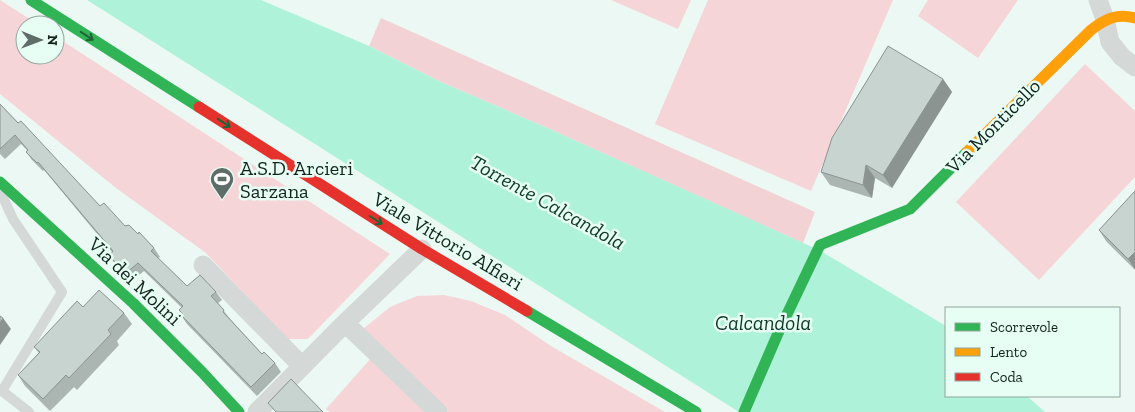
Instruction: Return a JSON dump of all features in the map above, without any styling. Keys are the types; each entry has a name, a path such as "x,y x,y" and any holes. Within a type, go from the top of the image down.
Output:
{"street":[{"name":"Viale Vittorio Alfieri","path":"32,0 422,249 696,412"},
{"path":"1098,0 1105,19 1110,42 1122,57 1135,67"},
{"path":"1105,19 1117,15 1135,18"},
{"name":"Via Monticello","path":"744,412 779,331 820,245 910,209 1078,41 1105,19"},
{"name":"Via dei Molini","path":"0,182 133,303 239,412"},
{"path":"257,412 422,249"},
{"path":"203,265 302,366"},
{"path":"345,323 438,412"}],"lane":[{"path":"0,190 13,219 62,292 2,391 28,412"}],"shaded area":[{"path":"0,0 23,15 15,15 15,65 65,65 65,43 390,254 308,339 287,339 206,253 116,188 0,94"},
{"path":"611,0 691,0 678,29"},
{"path":"708,0 893,0 811,191 655,124"},
{"path":"928,0 1018,0 978,58 918,16"},
{"path":"381,18 815,212 803,243 441,82 369,46"},
{"path":"1085,64 1135,111 1135,177 1039,280 956,202"},
{"path":"444,295 471,301 505,315 551,346 665,412 448,412 363,329 390,307 417,296"},
{"path":"372,357 430,412 330,412 326,409"}],"water":[{"name":"Calcandola","path":"87,0 261,0 369,46 441,82 819,250 945,325 945,397 1028,397 1045,412 739,412"}],"building":[{"path":"888,46 943,79 883,175 866,165 863,185 821,172 832,138"},
{"path":"0,104 18,123 21,121 100,206 104,203 125,226 129,225 138,234 139,232 154,248 151,251 187,286 200,275 216,292 211,296 224,310 223,312 262,354 264,352 275,363 251,387 181,315 183,314 179,310 183,306 138,263 126,273 109,256 113,251 38,162 26,152 28,150 15,135 0,149"},
{"path":"1135,191 1135,252 1128,259 1099,230"},
{"path":"99,290 124,313 108,330 111,334 69,378 66,375 43,399 18,375 40,352 34,347 77,301 83,307"},
{"path":"291,379 323,412 276,412 268,403"}],"traffic: fast":[{"path":"31,0 199,107"},
{"path":"744,412 779,331 820,245 910,209 967,152"},
{"path":"0,182 133,303 239,412"},
{"path":"527,311 696,412"}],"traffic: slow":[{"path":"967,152 1091,30 1112,18 1122,16 1135,18"}],"traffic: jam":[{"path":"199,107 422,249 527,311"}],"place":[{"name":"A.S.D. Arcieri Sarzana","path":"222,200"}],"water label":[{"name":"Torrente Calcandola","path":"548,202"}]}
